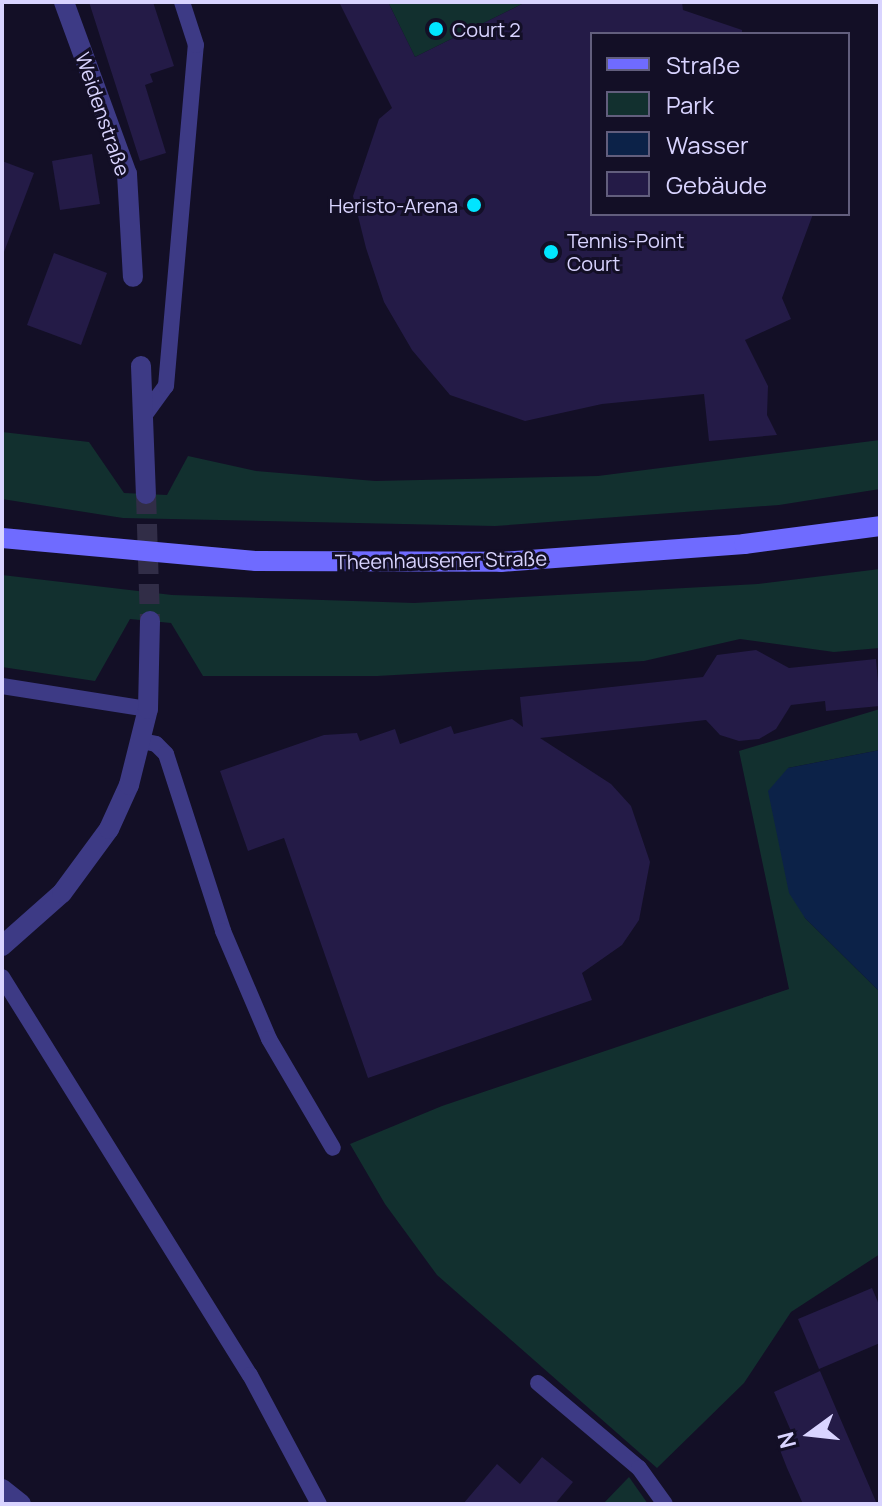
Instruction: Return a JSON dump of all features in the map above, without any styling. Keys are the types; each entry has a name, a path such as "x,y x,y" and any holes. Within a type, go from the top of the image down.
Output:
{"main road":[{"name":"Theenhausener Straße","path":"2,538 146,555 256,561 501,562 744,544 880,526"}],"street":[{"name":"Weidenstraße","path":"64,2 127,174 133,277"},
{"path":"141,366 146,494"},
{"path":"2,946 62,893 109,829 129,785 142,741 148,709 150,621"},
{"path":"2,1489 21,1504"}],"lane":[{"path":"144,416 166,386 196,45 182,2"},
{"path":"2,686 148,709"},
{"path":"142,741 156,744 166,754 223,931 269,1039 333,1148"},
{"path":"2,977 22,1001 257,1387 319,1504"},
{"path":"538,1383 639,1468 665,1504"}],"green space":[{"name":"Court 2","path":"388,2 526,2 415,57"},
{"path":"2,432 89,442 124,493 167,495 188,456 256,471 375,481 598,476 880,440 880,489 779,505 495,526 123,518 2,499"},
{"path":"880,569 880,648 834,652 740,639 644,661 377,676 203,676 171,623 130,619 95,681 2,667 2,575 172,595 414,603 758,584"},
{"path":"880,709 880,750 788,768 805,918 880,992 880,1254 791,1312 744,1383 657,1468 437,1275 385,1204 350,1144 442,1106 789,989 739,751"},
{"path":"629,1477 648,1504 603,1504"}],"water":[{"path":"880,750 880,992 805,918 789,893 768,791 788,768"}],"building":[{"path":"89,2 153,2 174,66 150,74 153,82 145,85 166,153 140,161"},
{"name":"Heristo-Arena","path":"339,2 388,2 415,57 526,2 682,2 683,10 742,30 590,32 590,216 812,216 782,298 791,319 745,340 768,386 767,415 777,435 709,441 704,394 602,404 525,421 450,395 412,350 384,302 353,196 379,119 392,108"},
{"path":"92,154 100,204 60,210 52,161"},
{"path":"2,161 34,173 4,252 2,251"},
{"path":"54,253 107,273 81,345 27,325"},
{"path":"756,650 789,668 876,659 880,706 826,711 825,701 791,705 776,729 759,739 739,741 720,735 706,720 540,738 611,784 631,806 650,862 639,920 622,945 582,973 592,1000 368,1078 284,838 248,851 220,771 324,735 357,733 360,741 395,729 400,744 451,726 454,734 512,719 523,727 520,697 703,677 717,655"},
{"path":"872,1288 880,1307 880,1343 819,1369 798,1319"},
{"path":"820,1371 877,1504 803,1504 787,1468 778,1445 794,1438 774,1392"},
{"path":"542,1457 573,1482 555,1504 463,1504 497,1464 520,1484"}],"tunnel":[{"path":"146,494 150,621"}],"place":[{"name":"Court 2","path":"436,29"},
{"name":"Heristo-Arena","path":"474,205"},
{"name":"Tennis-Point Court","path":"551,252"}]}
